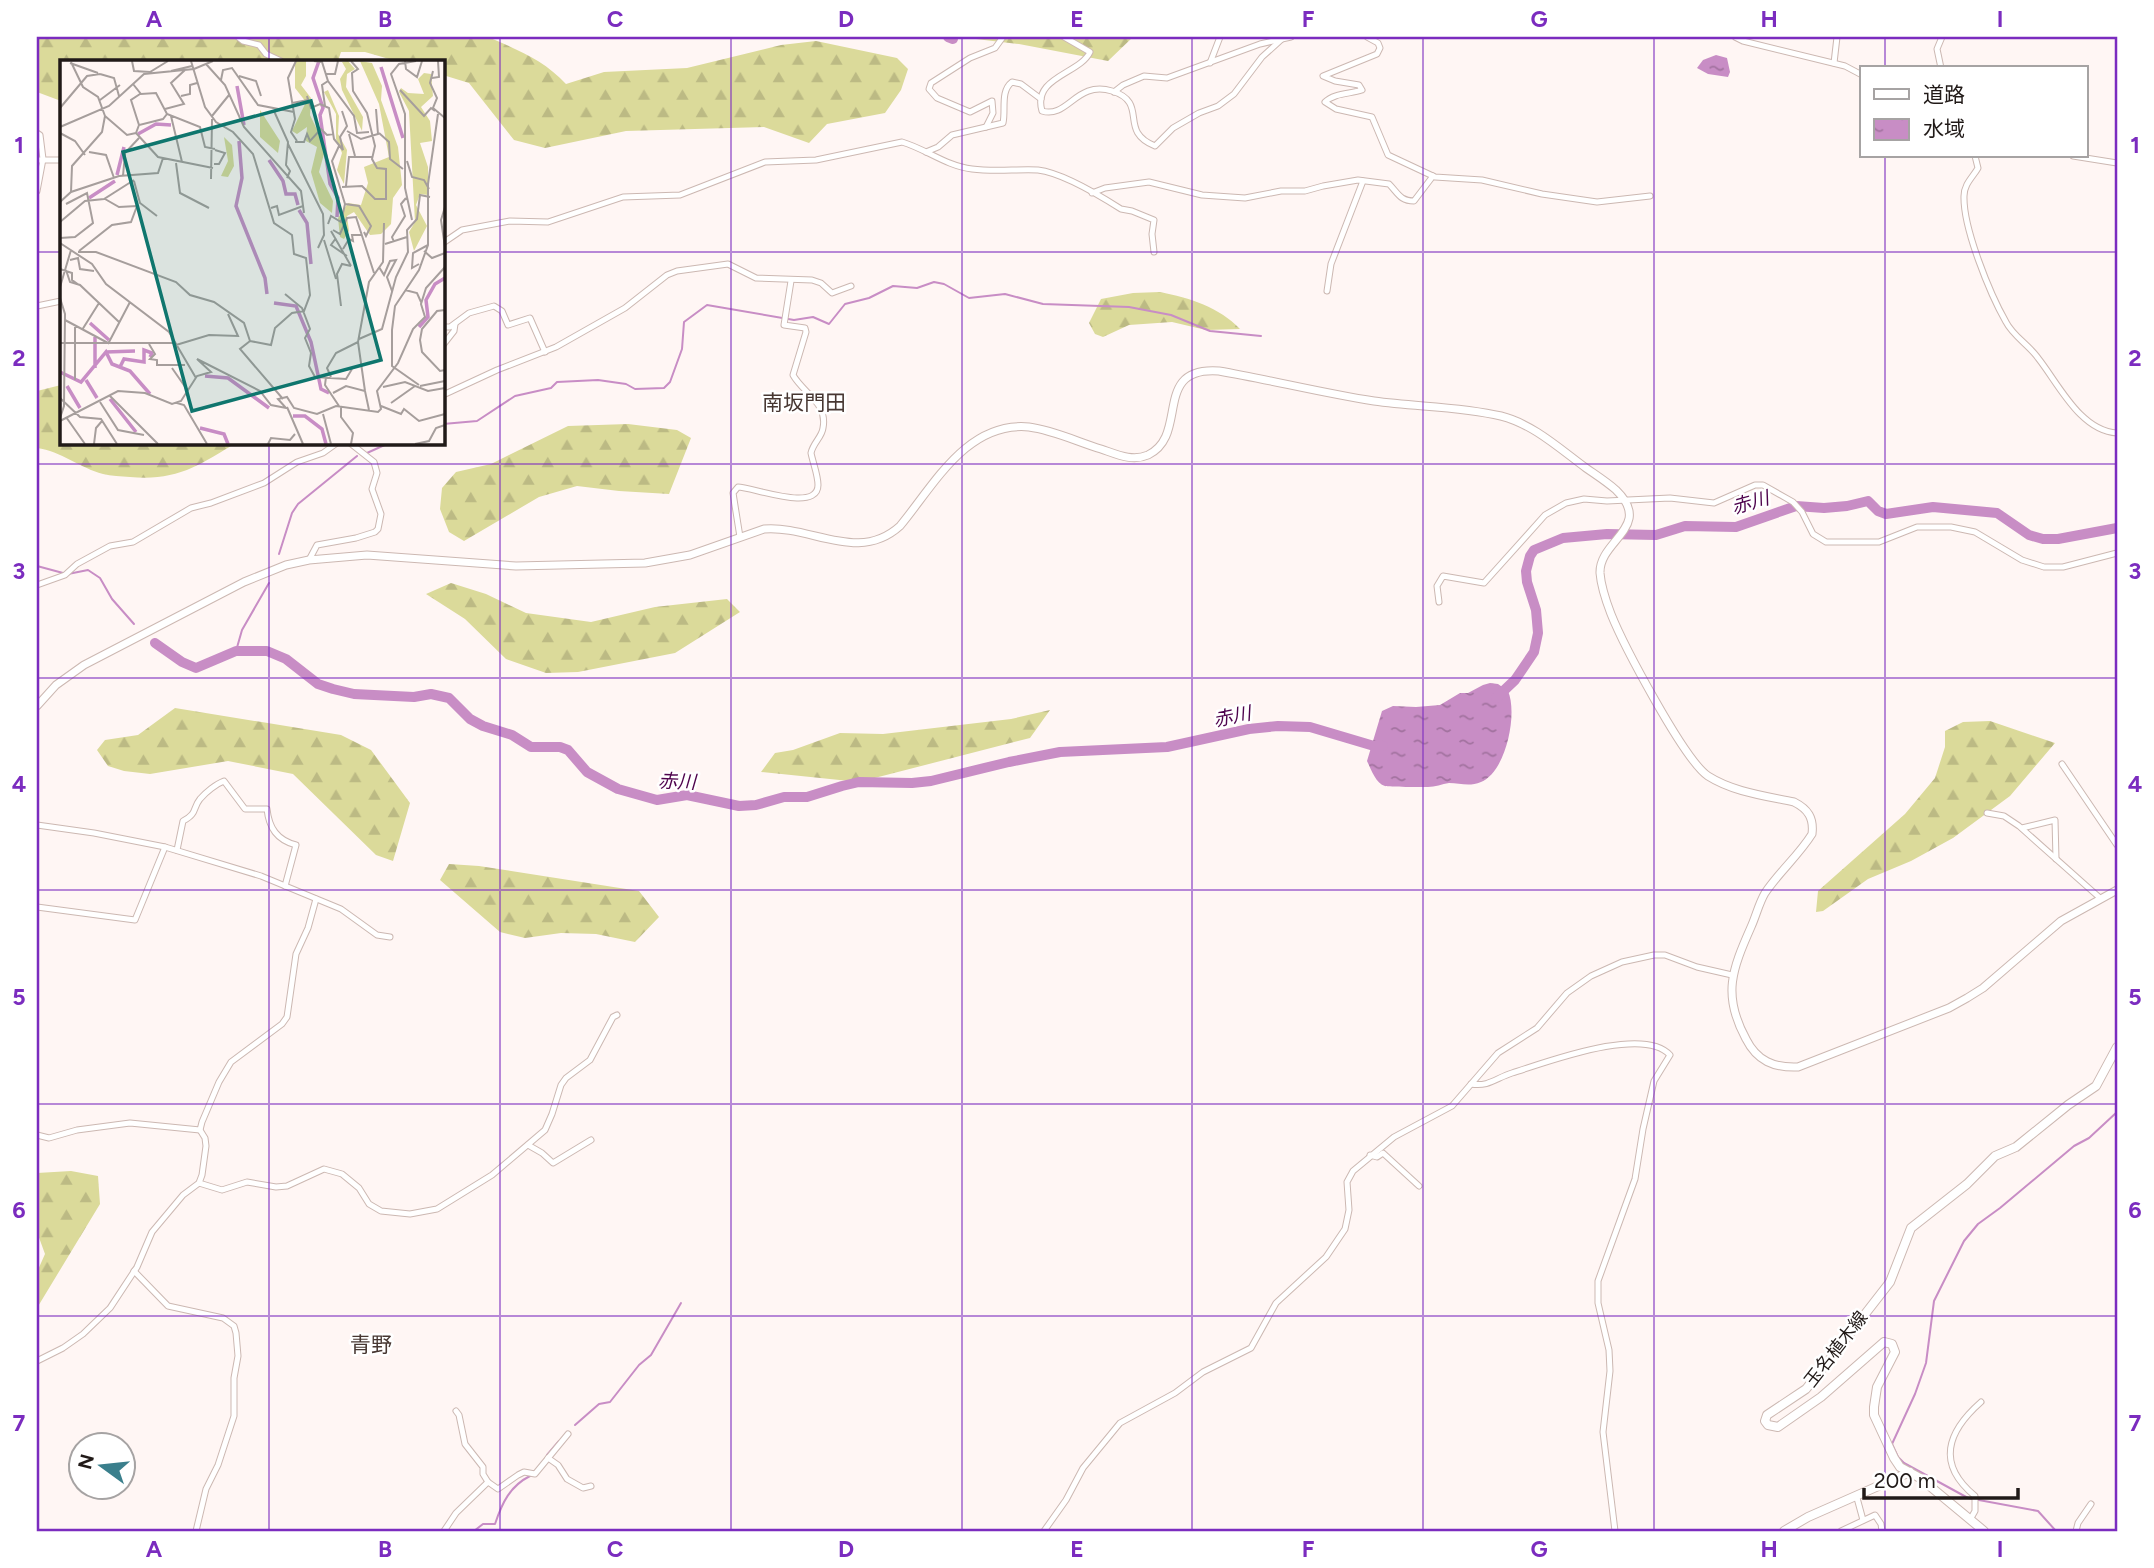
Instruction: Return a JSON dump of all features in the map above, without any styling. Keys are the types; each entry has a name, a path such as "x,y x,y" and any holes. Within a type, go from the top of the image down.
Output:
{"main road":[{"name":"玉名植木線","path":"1910,1472 1900,1467 1874,1415 1875,1393 1895,1352 1888,1342 1884,1342 1821,1397 1778,1427 1768,1425 1765,1421 1767,1415 1806,1389 1835,1354 1890,1282 1911,1228 1959,1191 1995,1156 2025,1140 2067,1105 2096,1086 2117,1047"},
{"path":"1784,1531 1808,1517 1857,1498 1910,1472 1984,1531"}],"street":[{"path":"238,37 259,45 266,54 279,60"},
{"path":"986,127 993,113 992,101 970,112 937,98 929,89 931,83 970,58 995,48 1003,37"},
{"path":"1065,37 1090,52 1080,64 1052,79 1041,99 1041,109 1050,113 1057,112 1080,94 1093,89 1114,92 1129,100 1139,136 1155,146 1172,128 1218,106 1234,94 1262,57 1282,39"},
{"path":"1210,63 1220,37"},
{"path":"1114,92 1144,76 1167,78 1260,44 1291,37"},
{"path":"1367,37 1378,43 1380,48 1377,54 1323,76 1359,85 1362,90 1331,97 1325,103 1372,117 1388,155 1433,176 1482,180 1542,194 1597,202 1650,197"},
{"path":"1735,37 1845,66 1860,74"},
{"path":"1834,63 1837,37"},
{"path":"1941,66 1937,49 1942,37"},
{"path":"926,152 938,147 952,135 1003,123 1004,94 1007,85 1012,82 1021,84 1041,99"},
{"path":"37,133 40,135 37,191"},
{"path":"444,242 462,230 510,221 548,222 623,197 680,195 765,162 816,160 893,143 914,145 948,163 972,169 1038,170 1053,173 1121,209 1154,220 1154,252"},
{"path":"1976,158 1978,168 1964,191 1965,209 1974,244 2006,323 2038,358 2078,413 2104,429 2117,433"},
{"path":"2086,158 2117,163"},
{"path":"40,160 60,160"},
{"path":"1092,193 1105,188 1149,182 1202,195 1245,198 1363,181 1389,184 1400,198 1414,201 1433,176"},
{"path":"1327,291 1331,264 1363,181"},
{"path":"444,395 496,370 545,352 625,308 667,275 677,271 728,264 755,278 820,282 832,293 851,286"},
{"path":"740,537 733,493 737,487 791,499 812,496 819,484 811,453 823,430 823,419 818,403 793,375 806,332 805,328 784,325 791,281"},
{"path":"37,306 60,300"},
{"path":"444,327 450,327 469,313 489,307 499,308 508,325 530,318 545,352"},
{"path":"444,344 454,331 455,324"},
{"path":"37,706 56,685 84,664 244,582 286,565 309,560 367,555 516,566 645,563 690,555 764,529 776,528 794,530 844,544 875,542 900,526 970,443 998,429 1040,429 1124,457 1143,457 1151,453 1163,441 1171,421 1173,400 1182,383 1188,376 1206,370 1377,401 1461,409 1504,417 1528,427 1616,490 1628,509 1628,523 1601,563 1604,593 1615,623 1687,752 1706,774 1718,782 1794,802 1804,807 1811,817 1812,834 1766,892 1731,975 1732,1005 1749,1045 1755,1054 1773,1065 1798,1067 1958,1003 1983,988 2061,921 2117,890"},
{"path":"37,585 66,573 110,546 133,542 191,508 264,483 297,462 323,453 336,444"},
{"path":"309,560 317,545 356,538 376,532 378,528 381,514 372,489 376,466 350,444"},
{"path":"1438,602 1437,586 1443,576 1484,583 1545,516 1566,503 1584,499 1606,501 1670,498 1714,503 1751,486 1763,485 1793,502 1802,512 1813,534 1826,542 1879,542 1917,527 1951,527 1975,532 2022,560 2044,567 2063,567 2117,553"},
{"path":"2062,764 2117,845"},
{"path":"177,850 183,821 196,812 199,800 216,784 224,781 245,809 267,809 268,821 277,836 284,842 296,845 285,886"},
{"path":"1987,813 2004,816 2022,828 2100,898"},
{"path":"2022,828 2055,820 2056,859"},
{"path":"37,825 166,846 261,876 341,909 377,935 390,937"},
{"path":"37,907 135,920 166,846"},
{"path":"200,1130 224,1071 282,1024 286,1017 296,954 308,928 316,899"},
{"path":"1044,1531 1066,1500 1083,1468 1120,1423 1175,1393 1203,1372 1251,1348 1276,1303 1326,1257 1345,1229 1349,1210 1348,1178 1370,1155 1394,1137 1452,1106 1498,1054 1537,1028 1567,993 1591,976 1640,957 1665,955 1697,967 1731,975"},
{"path":"199,1183 222,1190 247,1182 287,1186 324,1169 334,1170 359,1188 373,1208 410,1214 442,1207 492,1175 548,1125 561,1085 590,1060 613,1017 617,1015"},
{"path":"1471,1084 1484,1086 1507,1074 1580,1051 1611,1045 1628,1043 1653,1046 1662,1048 1670,1055 1654,1081 1635,1179 1598,1281 1598,1303 1609,1349 1610,1370 1603,1432 1615,1531"},
{"path":"37,1135 49,1138 77,1130 130,1123 200,1130"},
{"path":"37,1361 63,1349 110,1308 134,1271 157,1226 183,1195 199,1183 206,1146 200,1130"},
{"path":"528,1145 553,1163 591,1140"},
{"path":"1370,1155 1377,1157 1383,1153 1419,1186"},
{"path":"134,1271 169,1306 223,1318 234,1326 236,1332 234,1416 218,1465 206,1489 197,1531"},
{"path":"1971,1518 1976,1499 1953,1467 1950,1447 1962,1419 1981,1402"},
{"path":"456,1411 460,1415 465,1444 483,1467 483,1474 488,1482 498,1489 518,1475 530,1475 568,1434"},
{"path":"548,1458 558,1465 567,1479 583,1488 591,1486"},
{"path":"444,1531 456,1513 488,1482"},
{"path":"1857,1498 1863,1520"},
{"path":"2076,1531 2078,1523 2091,1504"},
{"path":"1841,1531 1875,1515 1882,1531"}],"green space":[{"path":"37,37 488,37 540,62 566,84 604,72 687,68 781,45 816,41 897,58 908,69 901,90 885,113 827,124 809,143 764,127 626,131 545,148 514,140 469,83 444,75 444,60 393,60 365,52 341,52 338,60 60,60 60,101 37,92"},
{"path":"959,37 1133,37 1108,61 1019,44"},
{"path":"1160,292 1203,304 1232,321 1240,329 1206,330 1172,322 1129,325 1103,337 1095,334 1089,323 1101,299 1133,293"},
{"path":"60,385 60,444 234,444 198,465 174,474 146,478 109,475 54,452 37,448 37,391"},
{"path":"628,424 677,430 691,438 669,494 577,486 539,497 464,541 449,532 440,509 442,488 456,472 491,464 568,426"},
{"path":"451,583 486,594 526,613 591,622 655,607 727,599 740,612 675,653 578,672 546,673 506,659 465,619 426,594"},
{"path":"175,708 341,735 371,750 410,803 393,861 376,855 293,774 228,761 150,774 108,766 97,750 105,740 138,735"},
{"path":"1050,710 1030,738 859,782 761,772 775,753 793,750 840,733 883,734 1011,719"},
{"path":"1990,721 2055,743 2010,796 1953,838 1911,861 1868,879 1823,911 1816,912 1818,891 1905,814 1935,778 1945,747 1945,731 1963,722"},
{"path":"449,864 479,866 639,891 659,917 635,942 596,934 561,933 525,938 500,932 440,880"},
{"path":"71,1171 98,1176 100,1204 37,1308 37,1272 45,1254 37,1232 37,1173"}],"water":[{"path":"1716,55 1727,58 1730,72 1728,77 1708,74 1697,68 1703,60"},
{"path":"1490,683 1498,684 1508,691 1512,714 1508,741 1497,767 1490,776 1472,784 1449,783 1431,787 1388,786 1379,782 1367,761 1382,711 1393,706 1440,705 1460,693 1468,693"}],"waterway":[{"path":"948,37 953,39"},
{"path":"444,424 477,421 515,396 551,388 557,382 598,380 626,384 635,389 664,388 670,382 682,349 684,322 707,305 794,320 813,317 829,324 845,304 869,298 893,286 917,288 934,282 944,284 969,298 1005,294 1043,304 1129,307 1171,315 1210,331 1261,336"},
{"path":"367,453 387,444"},
{"path":"279,554 292,513 298,504 357,456"},
{"name":"赤川","path":"1496,698 1515,680 1534,652 1538,633 1536,610 1527,582 1526,571 1530,556 1534,550 1563,538 1607,534 1656,535 1685,526 1736,527 1796,506 1824,508 1868,501 1878,511 1886,514 1933,507 1997,513 2029,535 2043,539 2058,539 2117,528"},
{"path":"37,566 63,573"},
{"path":"68,574 88,570 100,578 112,599 134,624"},
{"path":"236,651 242,630 269,583"},
{"name":"赤川","path":"155,643 182,662 196,668 236,651 267,651 286,659 318,684 333,689 354,694 414,697 431,694 449,698 470,719 483,726 512,735 531,747 560,747 568,750 587,772 618,789 657,800 687,795 739,806 756,805 784,797 807,797 859,782 931,781 1060,752 1167,747 1249,729 1278,726 1310,727 1374,746 1383,746"},
{"path":"2056,1531 2038,1511 1968,1498 1904,1463 1892,1444 1926,1363 1934,1301 1964,1241 1978,1224 2074,1146 2089,1138 2117,1112"},
{"path":"575,1425 599,1404 610,1402 639,1365 651,1355 681,1303"},
{"path":"547,1455 559,1441"},
{"path":"474,1531 483,1524 495,1524 508,1496 530,1476"}],"district":[{"name":"南坂門田","path":"804,403"},
{"name":"青野","path":"371,1345"}]}
